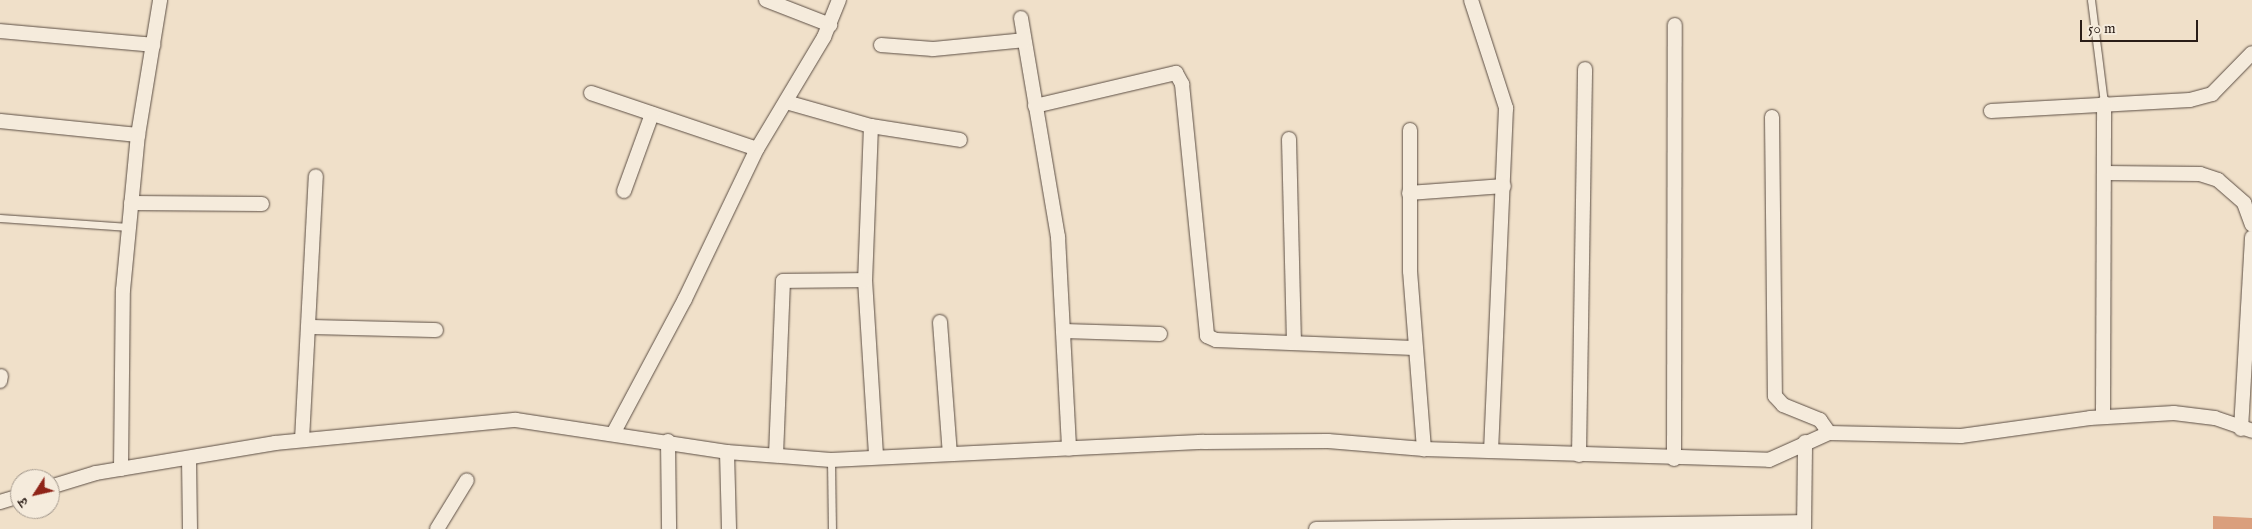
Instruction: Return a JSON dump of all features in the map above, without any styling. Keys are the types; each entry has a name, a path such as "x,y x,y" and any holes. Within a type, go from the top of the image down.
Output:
{"street":[{"path":"121,469 123,290 138,134 160,0"},
{"path":"766,0 830,25"},
{"path":"614,432 685,299 757,148 830,25 839,0"},
{"path":"1471,0 1506,108 1491,451"},
{"path":"1021,18 1034,106 1058,237 1069,448"},
{"path":"1674,459 1675,25"},
{"path":"0,31 153,45"},
{"path":"881,45 933,49 1024,40"},
{"path":"1991,111 2104,103 2190,100 2212,94 2252,53"},
{"path":"1578,455 1585,69"},
{"path":"1034,106 1176,73 1182,84 1207,336 1216,340 1414,348"},
{"path":"591,93 757,148"},
{"path":"786,102 871,126 960,140"},
{"path":"2104,103 2104,417"},
{"path":"624,191 652,114"},
{"path":"1772,117 1775,396 1783,405 1820,420 1829,433"},
{"path":"0,121 138,134"},
{"path":"871,126 865,280 876,457"},
{"path":"1410,130 1409,193 1414,348 1424,450"},
{"path":"1289,139 1294,343"},
{"path":"2105,173 2200,174 2218,180 2244,203 2252,225"},
{"path":"302,440 316,176"},
{"path":"1409,193 1504,186"},
{"path":"131,203 262,204"},
{"path":"60,484 121,469 302,440 516,420 614,432 727,452 831,460 1069,448 1328,441 1424,450 1674,459 1769,460 1789,454 1805,442 1829,433 1961,436 2104,417 2174,413 2215,418 2246,430 2252,237"},
{"path":"776,455 783,281 865,280"},
{"path":"940,322 950,454"},
{"path":"308,327 436,330"},
{"path":"1064,331 1160,334"},
{"path":"668,441 669,529"},
{"path":"1316,529 1804,525 1805,442"},
{"path":"727,452 729,529"},
{"path":"189,458 190,529"},
{"path":"437,529 467,480"}],"lane":[{"path":"2092,0 2104,103"},
{"path":"0,218 129,227"},
{"path":"831,460 832,529"}],"building":[{"path":"2213,516 2252,518 2252,529 2213,529"}]}
